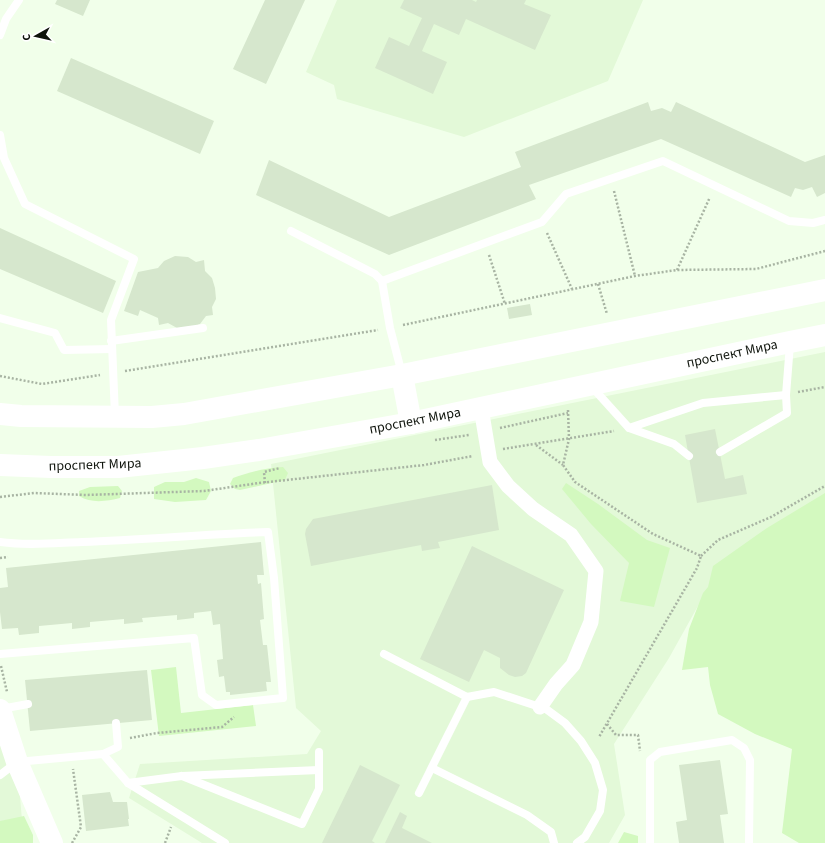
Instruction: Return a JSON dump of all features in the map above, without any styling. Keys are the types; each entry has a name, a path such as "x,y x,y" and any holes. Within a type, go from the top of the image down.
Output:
{"main road":[{"path":"0,414 21,416 152,417 184,414 402,375 825,290"},
{"name":"проспект Мира","path":"0,465 118,467 252,451 411,423 825,335"},
{"path":"402,375 411,423"},
{"path":"0,709 17,762 52,843"}],"street":[{"path":"481,408 490,462 508,486 533,509 571,535 596,571 591,622 573,665 556,684 540,707"}],"lane":[{"path":"0,35 6,19 19,0"},
{"path":"0,135 4,158 25,204 134,259 111,320 115,417"},
{"path":"382,281 542,222 566,194 663,161 789,221 813,223 825,220"},
{"path":"291,231 375,274 382,281 390,328 402,375"},
{"path":"0,318 55,333 64,350 112,345 203,328"},
{"path":"720,452 787,413 786,395 790,342"},
{"path":"590,384 629,428 674,444 688,456"},
{"path":"629,428 702,403 786,395"},
{"path":"0,542 44,544 268,532 274,578 283,698 216,705 202,695 194,638 0,654"},
{"path":"384,654 467,697 494,692 546,709 565,723 582,741 595,763 604,790 600,811 584,837 577,843"},
{"path":"419,793 467,697"},
{"path":"0,709 28,704"},
{"path":"0,775 17,762 103,754 118,747 116,723"},
{"path":"650,843 650,760 660,752 732,740 744,748 750,760 749,843"},
{"path":"182,776 302,824 319,789 319,752"},
{"path":"103,754 128,783 225,843"},
{"path":"432,768 527,815 551,832 554,843"},
{"path":"128,783 182,776 319,770"}],"path":[{"path":"611,178 635,276"},
{"path":"677,270 715,186"},
{"path":"542,222 572,289"},
{"path":"485,244 505,304"},
{"path":"0,376 42,384 390,328 635,276 677,270 756,269 825,251"},
{"path":"598,284 606,313"},
{"path":"786,395 825,387"},
{"path":"563,465 568,439 567,405"},
{"path":"0,497 34,493 86,494 204,491 259,483 424,465 488,452 629,428"},
{"path":"536,445 563,465 575,482 652,534 701,556"},
{"path":"599,737 697,568 701,556 718,540 771,517 825,486"},
{"path":"124,738 157,733 222,727 251,701"},
{"path":"607,724 616,735 638,735 640,752"},
{"path":"72,843 81,828 73,765"},
{"path":"165,843 171,827"}],"shaded area":[{"path":"337,0 643,0 608,81 464,137 337,99 334,85 306,72"},
{"path":"825,352 825,507 723,561 669,658 614,744 625,815 609,843 202,843 129,798 140,764 307,754 321,731 296,708 271,464"},
{"path":"0,710 17,762 24,843 0,843"}],"green space":[{"path":"283,467 288,473 285,480 240,490 235,489 230,484 233,478 251,472"},
{"path":"196,478 209,482 211,491 206,500 175,502 154,499 154,487 165,482 184,482"},
{"path":"566,483 598,504 647,540 670,548 654,607 620,601 629,563 591,524 562,489"},
{"path":"118,486 122,491 120,498 105,501 94,501 84,499 79,496 79,491 90,487"},
{"path":"825,493 825,843 799,843 782,833 792,749 755,734 718,714 710,685 708,667 682,670 689,629 703,593 708,587 713,566 767,528"},
{"path":"176,667 181,713 253,705 256,726 159,736 151,670"},
{"path":"24,816 33,835 33,843 0,843 0,821"},
{"path":"624,832 638,836 638,843 618,843"}],"building":[{"path":"57,0 90,0 83,16 55,4"},
{"path":"265,0 305,0 266,84 233,69"},
{"path":"404,0 472,0 476,2 477,0 526,0 524,4 551,15 535,50 466,19 459,35 434,24 422,51 447,62 433,94 375,68 389,37 409,46 422,18 400,8"},
{"path":"71,58 214,121 200,154 57,91"},
{"path":"648,102 651,111 662,108 671,112 676,102 805,162 825,155 825,193 817,197 812,187 803,190 795,188 791,197 661,139 529,185 536,199 389,255 256,195 269,160 389,217 521,167 515,152"},
{"path":"0,228 116,281 103,313 0,269"},
{"path":"175,256 188,257 196,262 204,260 205,271 212,278 215,288 216,299 212,307 213,315 206,316 200,324 188,329 177,328 168,323 159,325 158,318 140,310 138,316 124,311 138,272 158,268 164,261"},
{"path":"530,304 532,315 509,319 507,308"},
{"path":"715,429 725,479 743,475 747,494 697,503 685,435"},
{"path":"492,485 499,530 438,542 440,548 422,551 421,545 311,566 305,534 306,529 313,519"},
{"path":"261,542 264,575 257,575 258,584 261,583 264,619 260,620 263,645 267,645 271,682 266,682 267,691 230,695 230,692 226,692 224,676 219,677 217,660 223,659 220,624 213,625 211,611 194,613 194,618 177,620 177,615 142,618 143,622 124,624 124,619 90,622 90,627 72,629 72,623 39,626 39,633 19,635 18,628 2,629 0,588 8,587 6,568"},
{"path":"472,546 564,590 526,673 522,676 515,677 509,675 500,668 500,658 484,650 469,682 420,659"},
{"path":"147,670 152,720 30,731 25,680"},
{"path":"720,760 728,814 720,815 724,843 679,843 676,822 687,820 679,765"},
{"path":"360,765 400,785 372,841 375,843 322,843"},
{"path":"110,792 113,802 127,802 129,826 86,831 82,795"},
{"path":"400,812 407,816 402,828 432,843 385,843"}]}
